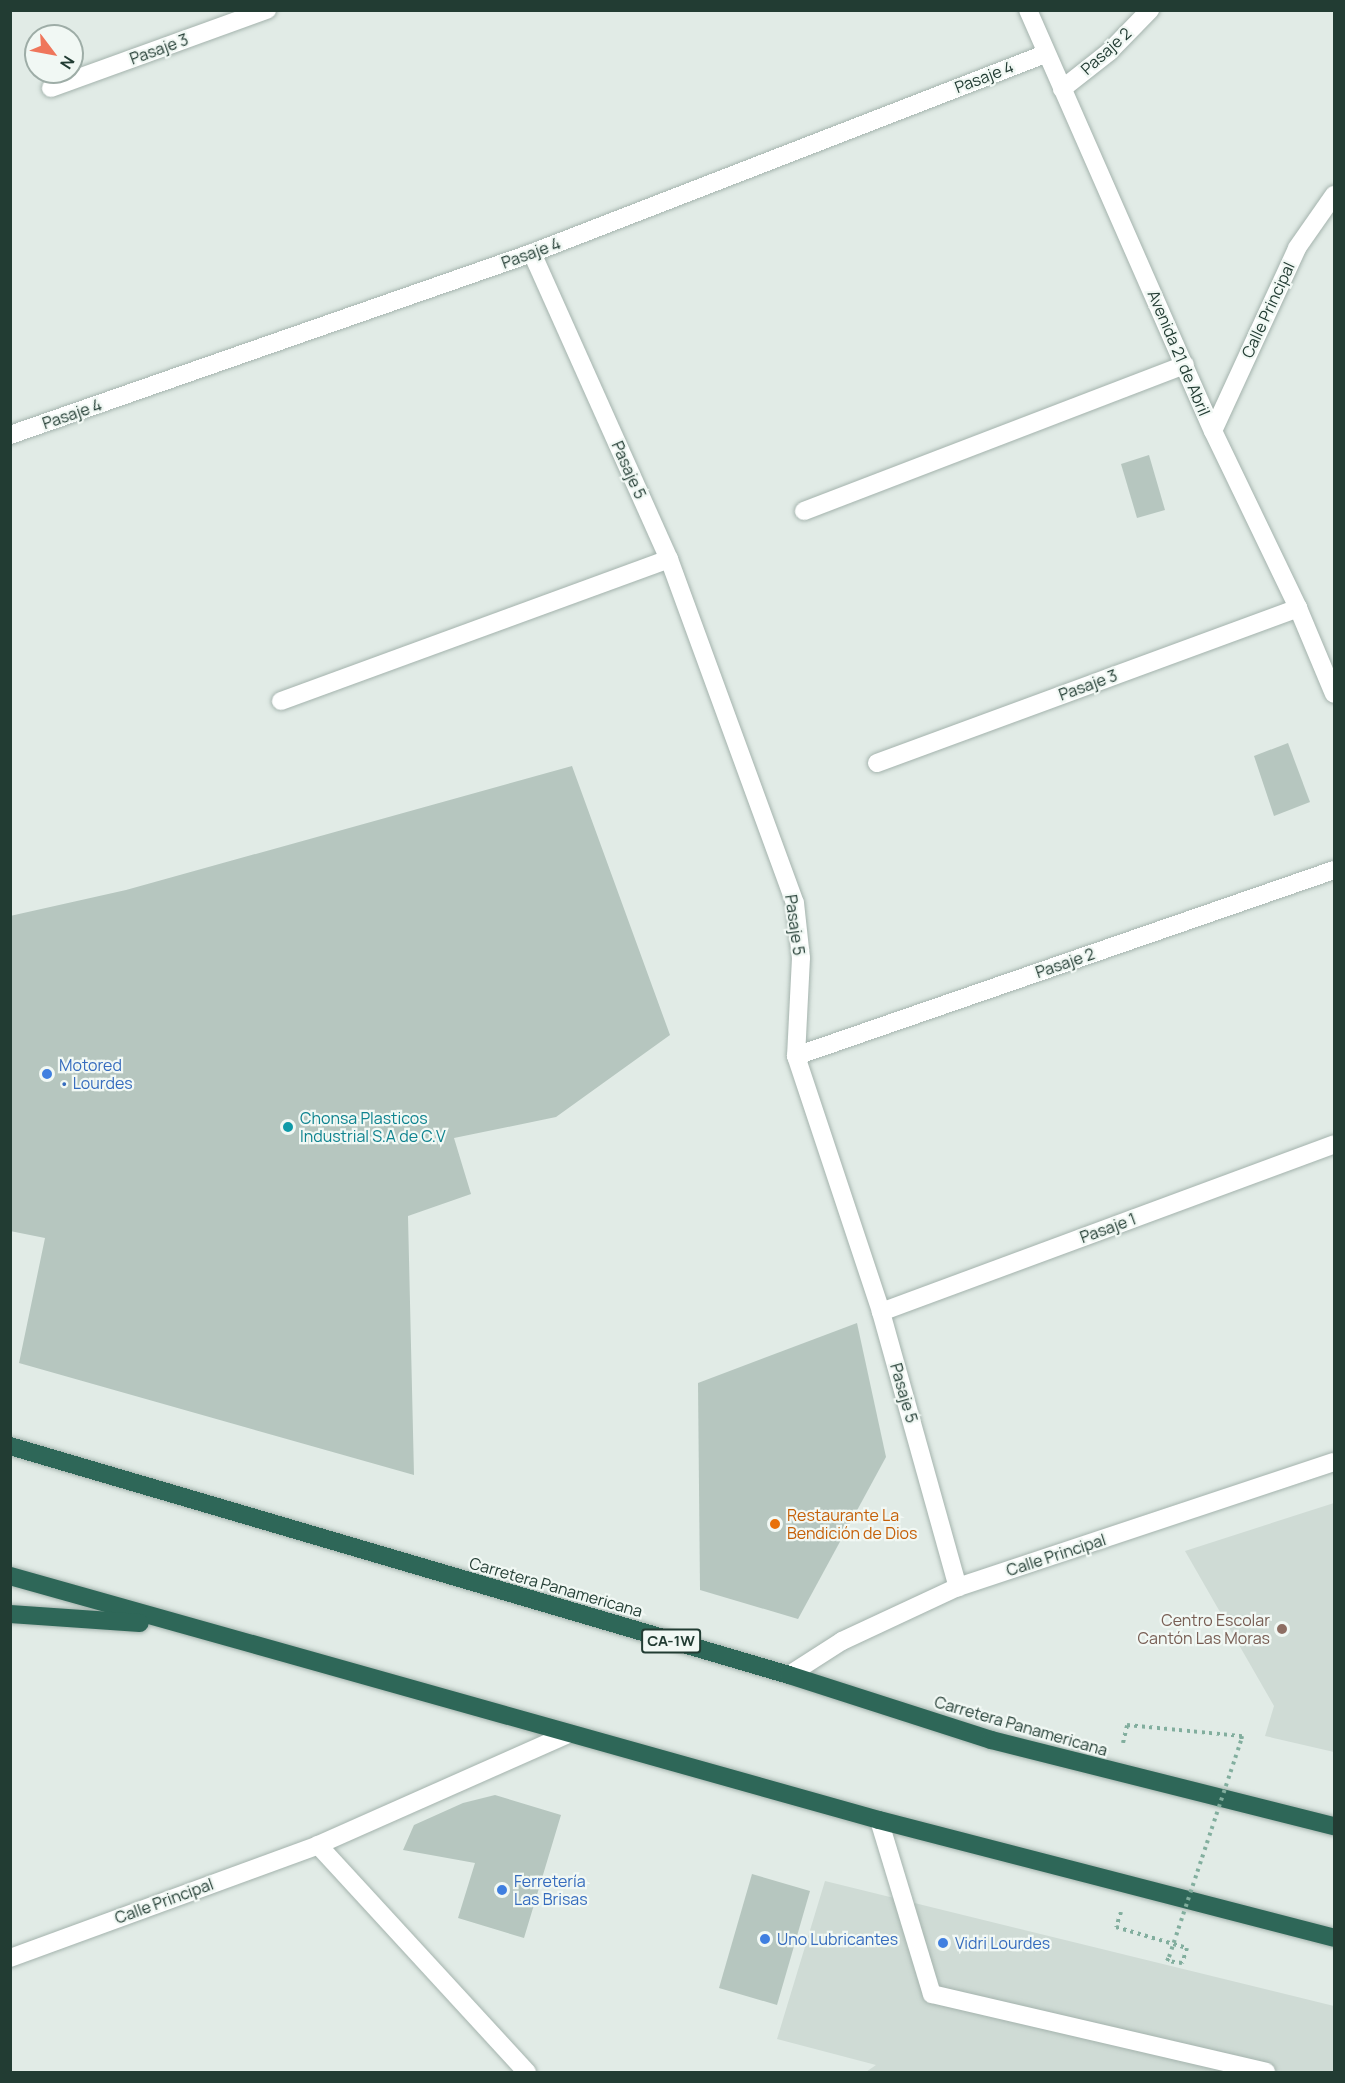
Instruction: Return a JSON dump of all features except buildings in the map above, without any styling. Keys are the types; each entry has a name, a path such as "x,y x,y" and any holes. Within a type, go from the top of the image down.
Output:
{"highway":[{"name":"Carretera Panamericana","path":"10,1446 789,1675 1002,1743 1335,1826"},
{"path":"10,1576 178,1626 879,1820 1335,1938"},
{"path":"10,1614 178,1626"}],"street":[{"name":"Pasaje 3","path":"51,88 267,10"},
{"name":"Avenida 21 de Abril","path":"1028,10 1045,54 1213,431 1298,608 1335,694"},
{"name":"Pasaje 2","path":"1062,89 1109,52 1150,10"},
{"name":"Pasaje 4","path":"10,435 532,253 1045,54"},
{"name":"Calle Principal","path":"1213,431 1297,248 1327,201 1335,195"},
{"name":"Pasaje 5","path":"532,253 669,559 795,903 801,958 796,1056 881,1312 958,1587"},
{"path":"804,511 1185,365"},
{"path":"281,700 669,559"},
{"name":"Pasaje 3","path":"877,763 1298,608"},
{"name":"Pasaje 2","path":"796,1056 1335,870"},
{"name":"Pasaje 1","path":"881,1312 1335,1144"},
{"name":"Calle Principal","path":"789,1675 842,1641 958,1587 1335,1462"},
{"name":"Calle Principal","path":"10,1958 318,1845 568,1734"},
{"path":"879,1820 932,1994 1266,2073"},
{"path":"318,1845 526,2073"}],"path":[{"path":"1127,1725 1242,1736 1240,1741 1169,1957 1167,1961 1182,1963 1187,1948 1116,1927 1129,1886"}],"shaded area":[{"name":"Centro Escolar Cantón Las Moras","path":"1334,1503 1334,1752 1265,1736 1274,1706 1185,1551"},
{"name":"Vidri Lourdes","path":"825,1881 1334,2006 1334,2072 866,2072 876,2065 777,2039"}],"place":[{"name":"Motored • Lourdes","path":"47,1074"},
{"name":"Chonsa Plasticos Industrial S.A de C.V","path":"288,1127"},
{"name":"Restaurante La Bendición de Dios","path":"775,1524"},
{"name":"Centro Escolar Cantón Las Moras","path":"1282,1629"},
{"name":"Ferretería Las Brisas","path":"502,1890"},
{"name":"Uno Lubricantes","path":"765,1939"},
{"name":"Vidri Lourdes","path":"943,1943"}]}
